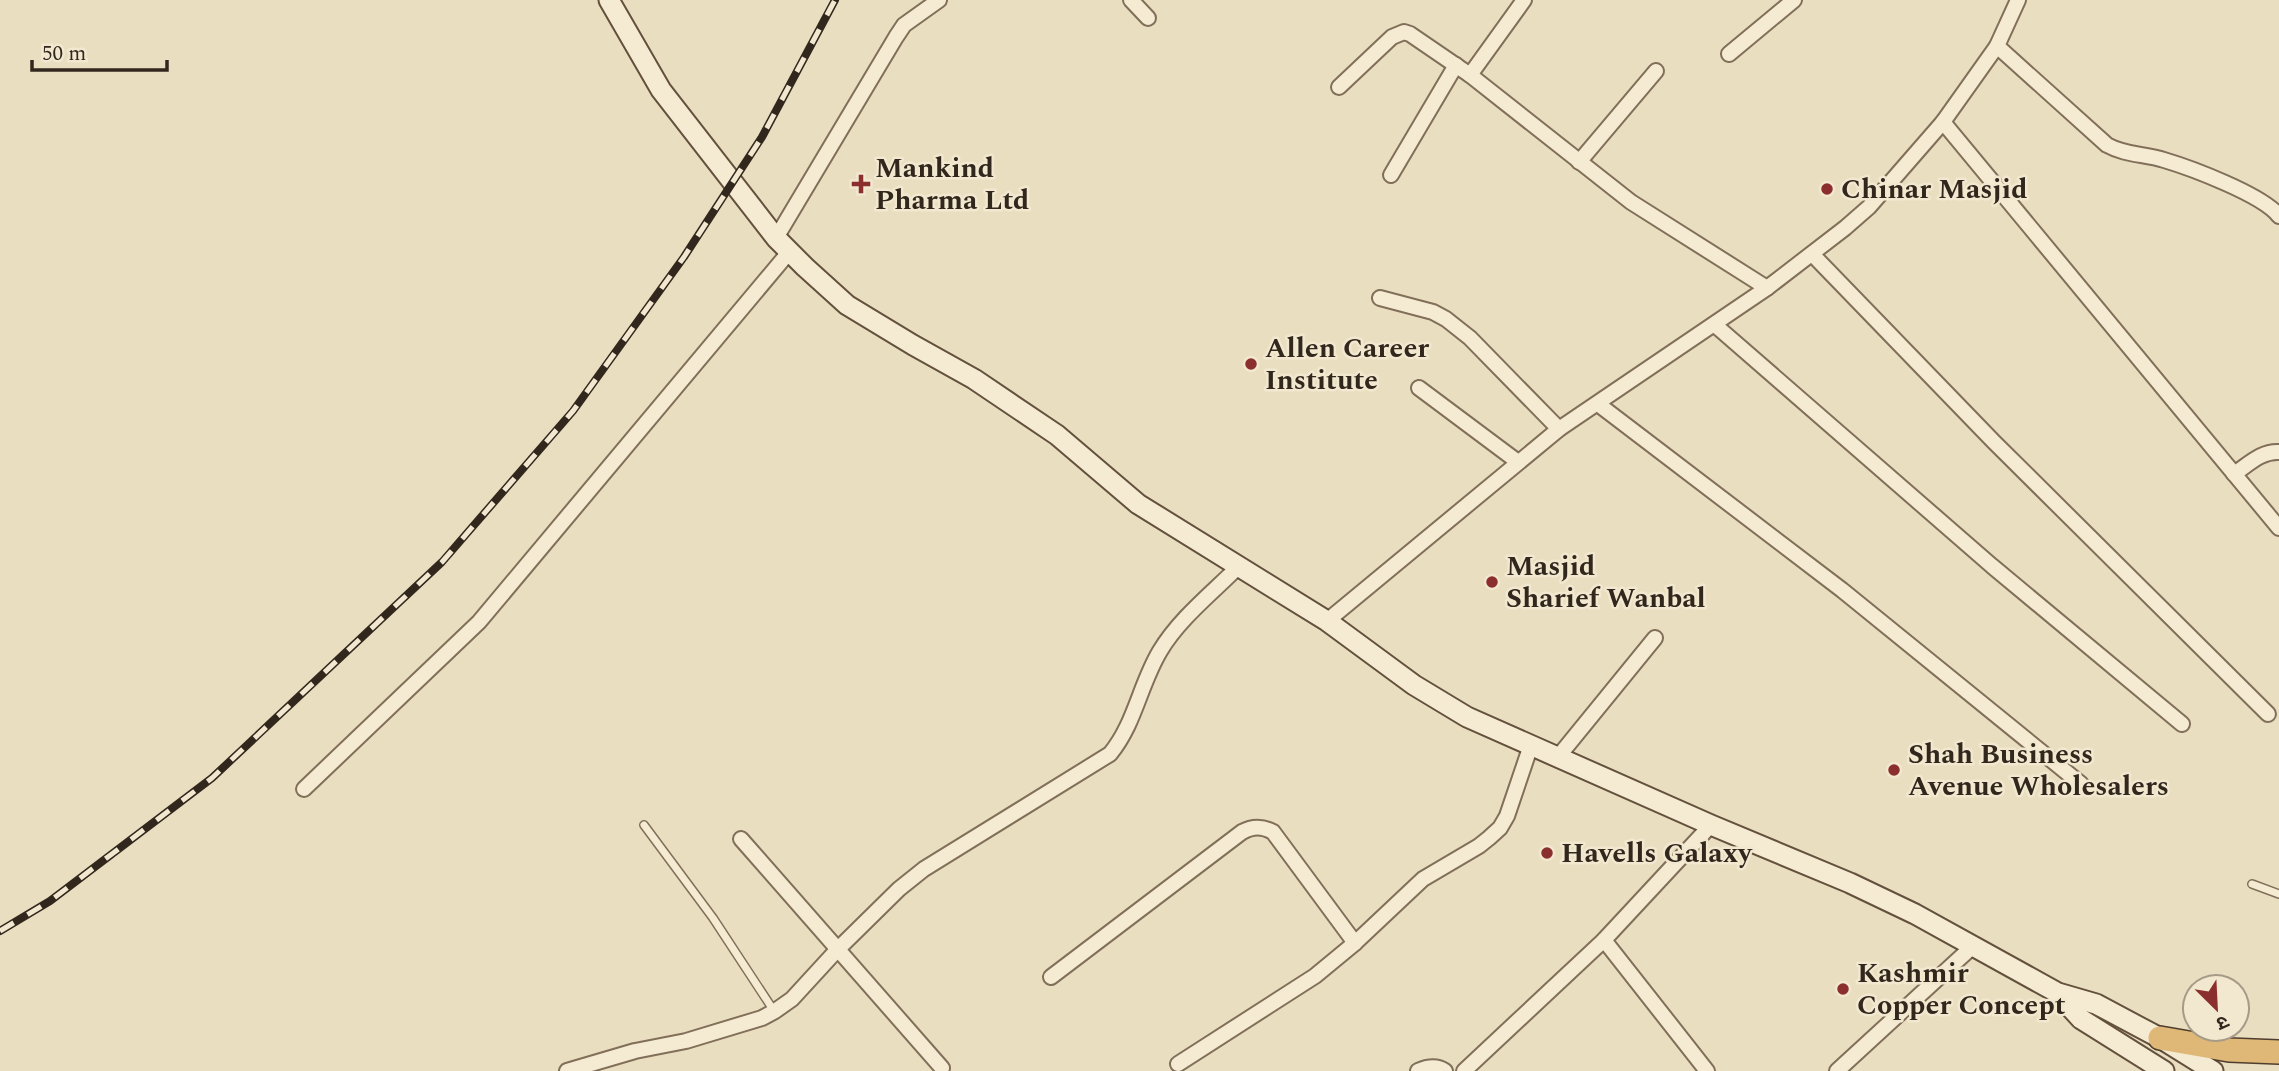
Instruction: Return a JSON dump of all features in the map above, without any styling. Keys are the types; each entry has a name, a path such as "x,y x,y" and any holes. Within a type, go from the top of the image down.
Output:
{"highway":[{"path":"2160,1038 2229,1050 2279,1052"}],"main road":[{"path":"609,0 661,90 783,244 847,305 1009,401 1057,435 1138,504 1327,621 1414,685 1467,717 1850,883 1915,914 2058,993 2096,1004 2160,1038 2213,1071"},
{"path":"2058,993 2081,1020 2164,1071"}],"street":[{"path":"304,789 480,622 783,244 891,44 904,25 939,0"},
{"path":"1131,0 1148,18"},
{"path":"1470,75 1524,0"},
{"path":"1729,54 1794,0"},
{"path":"1327,621 1559,429 1767,288 1869,206 1943,122 1997,46 2018,0"},
{"path":"1339,87 1397,33 1410,34 1470,75 1631,202 1767,288"},
{"path":"1997,46 2106,145 2128,154 2163,160 2255,196 2274,208 2279,216"},
{"path":"1391,175 1456,65"},
{"path":"1579,162 1656,71"},
{"path":"1943,122 2279,528"},
{"path":"1812,254 1994,442 2268,714"},
{"path":"1380,298 1433,312 1446,319 1471,338 1559,429"},
{"path":"1715,325 1992,566 2182,724"},
{"path":"1419,388 1518,462"},
{"path":"1598,404 1842,590 2081,784"},
{"path":"2234,474 2262,455 2279,452"},
{"path":"567,1071 635,1051 686,1041 762,1018 792,999 837,950 899,889 924,869 1111,754 1127,731 1158,653 1171,635 1238,567"},
{"path":"1558,757 1656,638"},
{"path":"1178,1064 1315,976 1355,943 1423,879 1479,846 1500,828 1507,816 1531,745"},
{"path":"1464,1071 1604,940 1711,825"},
{"path":"1051,977 1249,828 1259,827 1273,832 1355,943"},
{"path":"741,839 942,1068"},
{"path":"1604,940 1707,1071"},
{"path":"1837,1071 1973,946"},
{"path":"1418,1071 1426,1067 1445,1071"}],"lane":[{"path":"644,825 713,918 775,1011"},
{"path":"2252,884 2279,894"}],"railway":[{"path":"0,931 50,901 212,778 442,562 573,411 684,257 762,137 835,0"}],"place":[{"name":"Mankind Pharma Ltd","path":"861,184"},
{"name":"Chinar Masjid","path":"1827,189"},
{"name":"Allen Career Institute","path":"1251,364"},
{"name":"Masjid Sharief Wanbal","path":"1492,582"},
{"name":"Shah Business Avenue Wholesalers","path":"1894,770"},
{"name":"Havells Galaxy","path":"1547,853"},
{"name":"Kashmir Copper Concept","path":"1843,989"}]}
